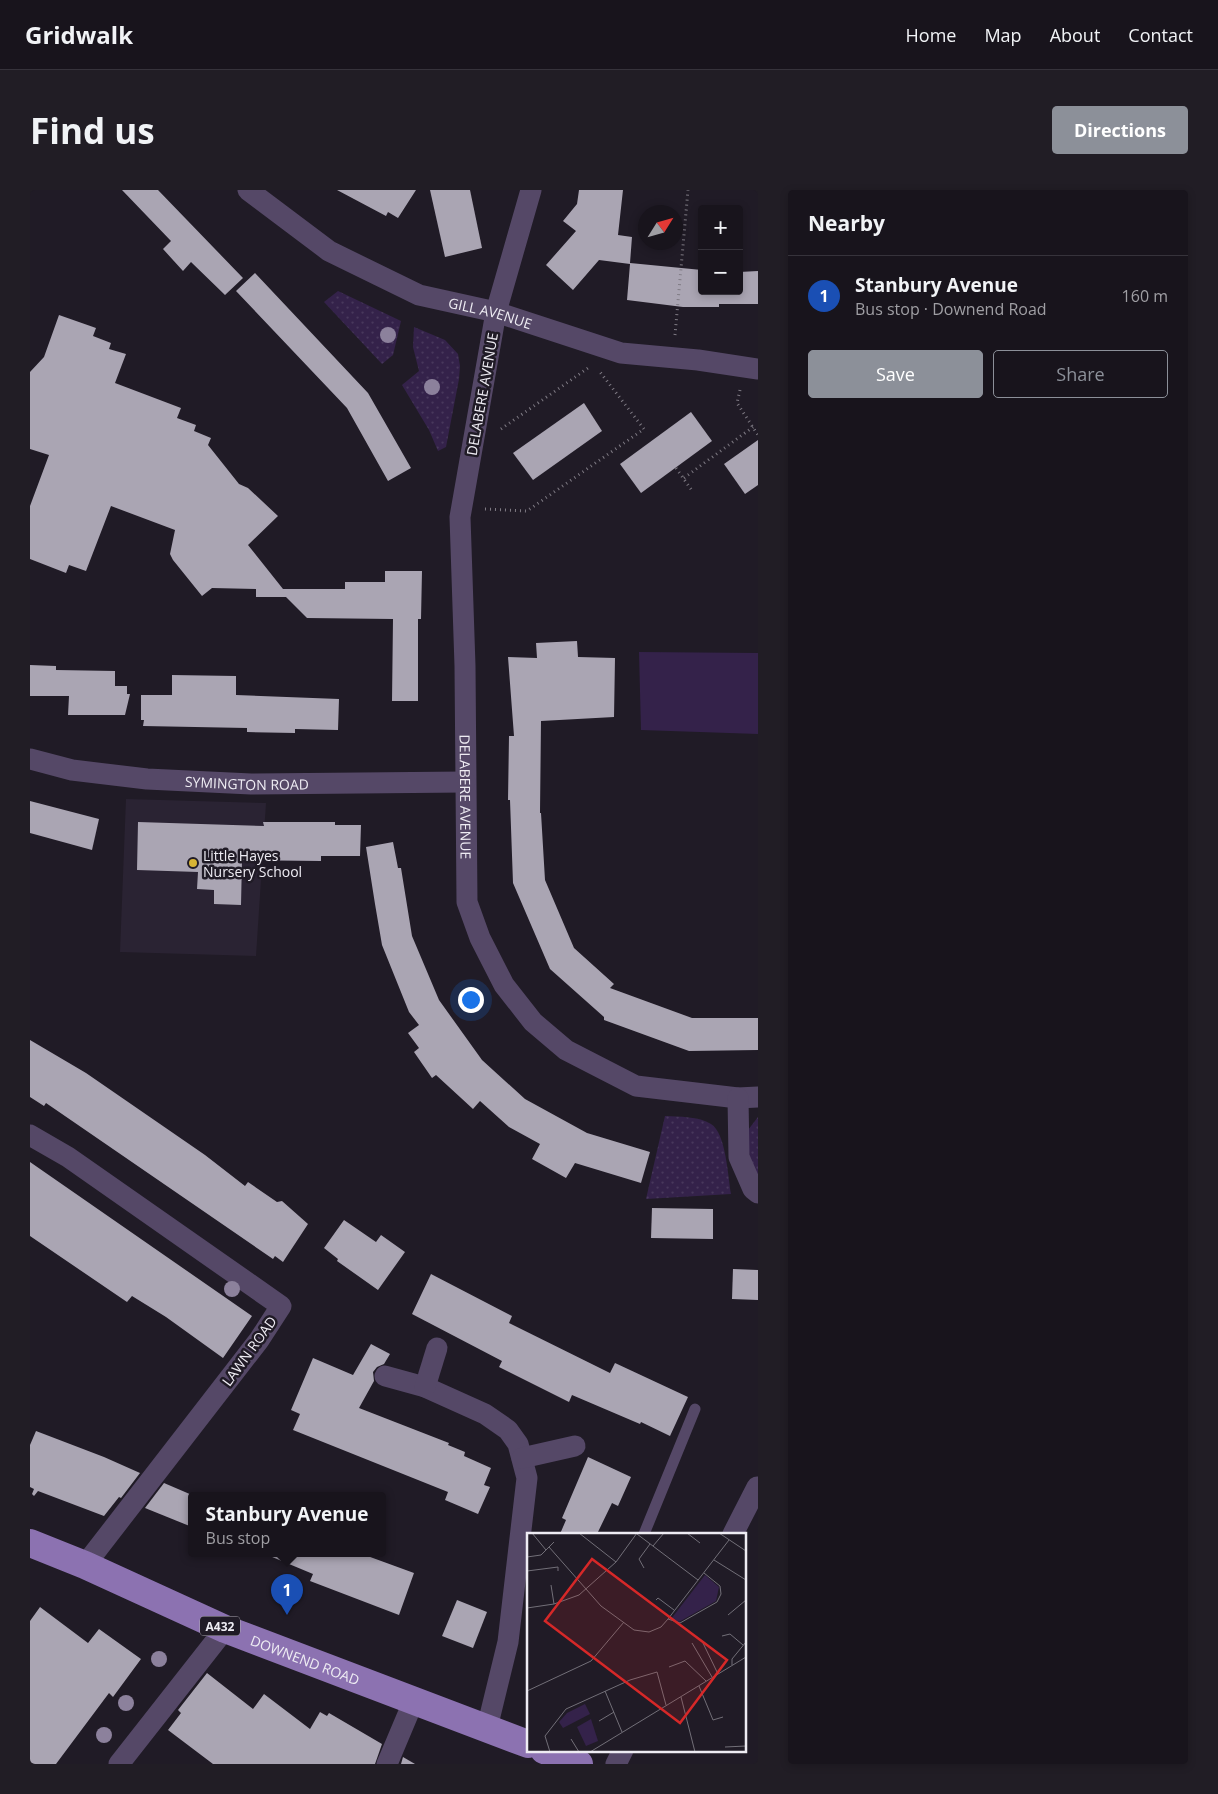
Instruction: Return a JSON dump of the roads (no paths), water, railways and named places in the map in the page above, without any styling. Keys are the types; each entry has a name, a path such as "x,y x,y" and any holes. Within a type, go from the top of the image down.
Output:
{"main road":[{"name":"DOWNEND ROAD","path":"30,1543 85,1565 225,1628 527,1744"},
{"path":"553,1752 579,1764"}],"street":[{"name":"GILL AVENUE","path":"248,190 329,251 419,295 496,312 621,352 751,368"},
{"name":"DELABERE AVENUE","path":"531,190 496,312 460,517 465,666 467,902 480,938 504,985 533,1022 566,1050 636,1086 748,1098"},
{"name":"SYMINGTON ROAD","path":"30,759 72,770 147,779 251,784 466,782"},
{"path":"748,1098 739,1157 753,1190 758,1193"},
{"name":"LAWN ROAD","path":"30,1135 68,1156 281,1306 259,1340 85,1565"},
{"path":"425,1387 437,1348"},
{"path":"385,1376 425,1387 485,1414 508,1430 518,1444 527,1478 508,1642 487,1728"},
{"path":"522,1458 575,1446"},
{"path":"734,1533 757,1487"},
{"path":"119,1764 225,1628"},
{"path":"387,1764 414,1700"},
{"path":"616,1764 622,1752"}],"lane":[{"path":"644,1533 695,1409"}],"place":[{"name":"Little Hayes Nursery School","path":"193,863"},
{"name":"Stanbury Avenue","path":"287,1615"}]}
